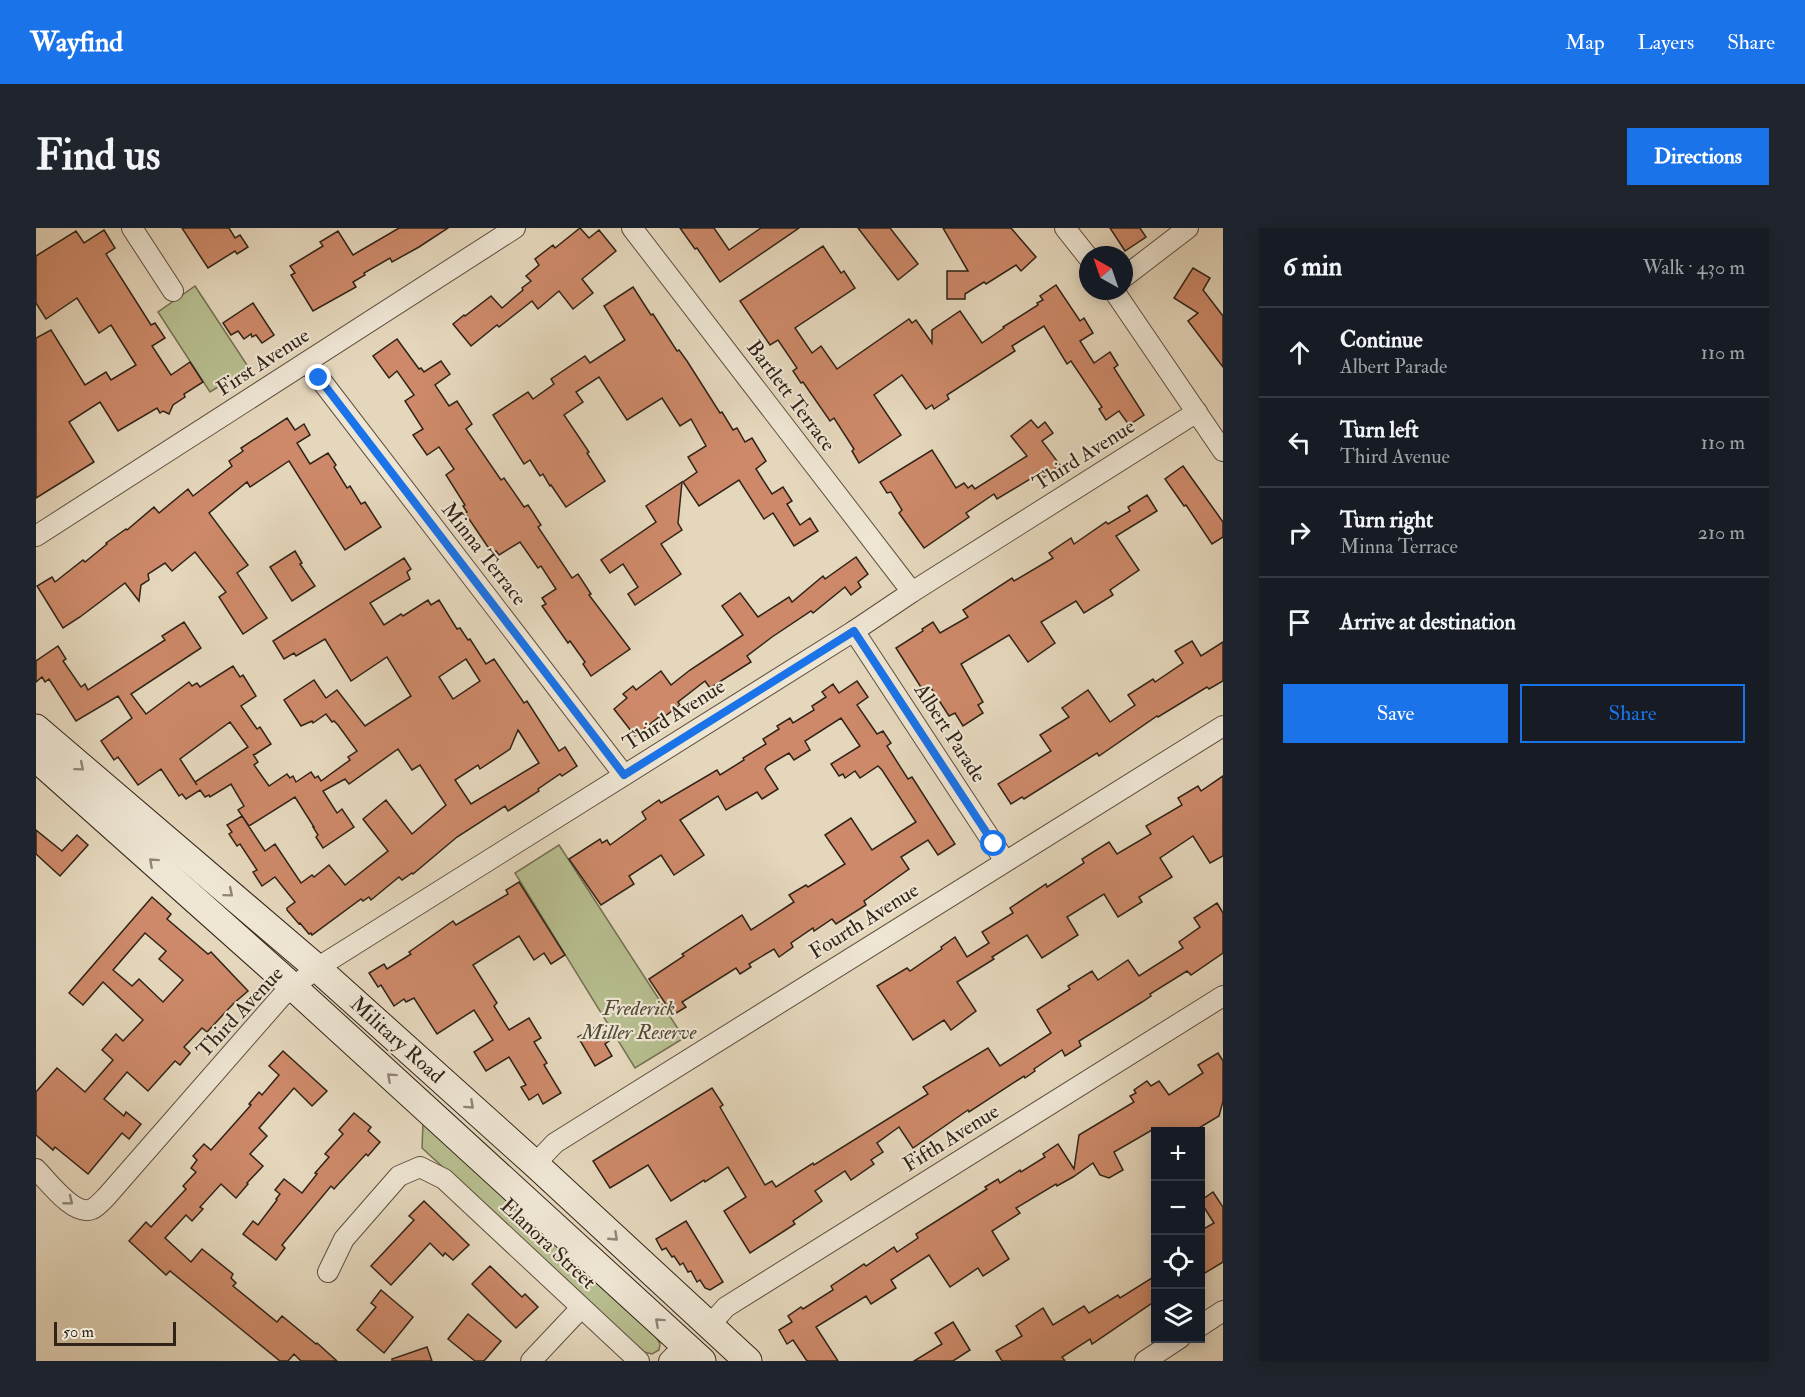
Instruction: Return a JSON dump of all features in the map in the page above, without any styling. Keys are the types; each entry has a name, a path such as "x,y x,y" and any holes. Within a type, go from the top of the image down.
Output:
{"main road":[{"name":"Military Road","path":"36,728 316,968 536,1164 748,1361"},
{"name":"Military Road","path":"36,758 293,987 685,1356"}],"street":[{"path":"132,228 173,291"},
{"name":"First Avenue","path":"36,536 515,228"},
{"name":"Bartlett Terrace","path":"632,228 912,592"},
{"path":"1065,228 1079,246"},
{"path":"1133,270 1188,228"},
{"path":"1120,300 1223,451"},
{"name":"Minna Terrace","path":"307,362 624,775"},
{"name":"Third Avenue","path":"36,1169 70,1205 83,1211 92,1209 107,1196 281,997 316,968 854,631 1197,412"},
{"name":"Albert Parade","path":"854,631 1005,861"},
{"name":"Fourth Avenue","path":"536,1164 555,1143 1223,726"},
{"name":"Fifth Avenue","path":"709,1326 726,1307 1223,996"},
{"name":"Elanora Street","path":"328,1272 344,1239 399,1176 420,1167 444,1179 639,1361"},
{"path":"531,1361 581,1308"},
{"path":"1205,1323 1223,1311"},
{"path":"1145,1361 1172,1343"}],"green space":[{"path":"195,286 249,368 210,392 158,312"},
{"name":"Frederick Miller Reserve","path":"559,845 684,1038 635,1068 515,873"},
{"path":"423,1123 656,1337 660,1344 659,1350 652,1354 644,1352 422,1148"}],"building":[{"path":"182,228 229,228 235,238 240,235 248,247 237,254 235,251 208,268"},
{"path":"399,228 448,228 392,262 390,258 364,273 365,275 353,282 356,287 313,311 291,275 295,273 290,266 323,246 320,242 338,231 353,255"},
{"path":"580,228 589,238 599,230 616,251 582,279 593,293 573,309 559,291 538,309 532,301 471,346 453,324 491,296 502,308 531,281 526,276 539,265 535,259 553,245 555,248"},
{"path":"680,228 714,228 729,250 761,228 799,228 720,282"},
{"path":"858,228 890,228 918,264 898,280"},
{"path":"943,228 1011,228 1036,257 1021,271 1016,265 986,284 984,282 965,294 965,299 947,299 947,271 968,271"},
{"path":"1110,228 1140,228 1146,237 1132,246 1122,246"},
{"path":"104,230 115,248 106,254 151,325 155,323 165,338 152,346 171,375 190,362 203,382 184,394 185,397 173,405 169,414 163,411 160,413 157,408 118,431 100,402 69,422 94,462 36,498 36,338 51,330 85,385 106,372 111,380 136,365 111,325 99,333 77,298 46,319 36,303 36,256 76,231 84,243"},
{"path":"823,246 841,273 844,271 855,288 795,328 812,353 821,346 837,369 909,319 912,323 916,320 932,343 932,330 960,311 982,343 1038,305 1037,303 1043,300 1040,296 1056,285 1080,321 1084,318 1093,333 1080,341 1094,363 1110,352 1118,365 1114,368 1144,415 1129,425 1119,411 1106,420 1099,409 1102,407 1071,361 1067,364 1044,326 1012,346 1015,351 947,395 949,399 934,409 932,405 926,409 902,375 874,395 901,435 859,463 852,451 854,449 834,418 830,421 793,371 797,368 778,340 770,345 740,301"},
{"path":"1193,268 1210,278 1203,290 1223,316 1223,367 1188,321 1198,313 1174,298"},
{"path":"633,287 677,351 679,350 687,361 733,430 737,428 745,442 752,438 766,461 756,469 772,494 783,487 792,501 787,504 800,525 810,518 818,531 794,546 773,513 764,519 739,480 699,506 683,482 697,472 688,457 706,446 691,419 680,426 662,398 627,420 599,377 576,392 583,402 564,415 605,481 566,507 543,474 540,476 530,460 524,464 493,415 528,392 533,399 554,384 551,379 585,356 590,363 625,340 604,306"},
{"path":"253,303 274,335 262,343 256,335 252,337 251,334 244,339 238,331 231,335 223,323"},
{"path":"397,339 419,369 421,368 424,372 441,361 450,374 435,385 449,406 457,401 472,424 466,429 501,480 504,478 524,507 528,505 541,525 538,527 572,578 578,574 591,594 589,595 630,649 591,676 583,664 585,662 570,641 568,643 542,606 546,604 542,598 556,589 541,566 538,568 520,542 499,555 496,551 492,553 465,513 467,512 463,506 465,505 446,475 454,469 439,447 427,455 413,435 423,429 405,401 414,395 397,371 389,378 373,356"},
{"path":"287,418 295,430 304,424 310,435 297,443 310,464 328,453 347,488 350,486 361,504 365,502 381,527 345,550 289,461 250,487 247,482 209,513 248,565 237,573 267,618 243,634 219,597 226,592 195,552 172,571 165,563 148,574 149,580 141,585 139,601 125,583 63,628 37,586 52,577 55,582 83,560 85,562 154,507 159,513 188,489 193,496 232,466 229,461 243,451 241,448"},
{"path":"1031,420 1038,428 1045,422 1053,433 1042,441 1060,465 1043,478 1040,473 997,499 994,494 966,513 969,517 924,548 899,513 902,510 891,492 887,493 880,482 932,450 956,488 964,483 968,488 972,485 975,489 1027,456 1011,436"},
{"path":"1183,466 1223,522 1223,537 1212,544 1165,479"},
{"path":"682,482 678,523 682,530 661,544 681,574 635,605 628,594 638,587 623,564 610,573 601,560 656,522 646,506"},
{"path":"1147,495 1157,511 1116,536 1139,570 1110,590 1113,595 1084,613 1076,601 1041,622 1055,643 1028,662 1009,635 961,664 983,702 978,705 983,713 963,726 955,713 949,716 931,688 924,692 896,648 933,622 940,633 968,617 963,610 1012,578 1014,581 1053,558 1049,553 1071,538 1074,544 1106,522 1108,524 1130,511 1128,507"},
{"path":"295,551 302,563 300,564 315,586 292,601 270,567"},
{"path":"856,557 868,574 858,582 861,587 851,595 845,587 813,613 811,611 747,656 751,662 710,688 705,681 678,702 680,705 661,719 659,717 635,736 614,709 627,698 623,694 633,686 636,690 661,671 671,685 743,635 722,606 740,593 758,617 789,597 792,602 823,576 825,579"},
{"path":"404,558 411,569 407,572 410,579 370,603 384,625 428,600 431,605 439,600 457,629 460,628 468,640 470,639 486,664 494,659 524,703 527,701 559,751 565,747 577,766 562,776 560,774 508,811 505,806 457,837 413,874 402,880 399,877 371,900 369,897 363,901 361,899 312,935 309,934 287,910 295,902 275,877 262,886 253,872 257,870 240,844 237,846 229,834 232,832 227,825 242,816 265,851 275,844 301,883 312,875 314,877 329,865 345,885 388,851 363,819 386,800 412,834 446,805 420,765 412,770 398,749 349,784 345,779 323,791 337,813 342,809 354,827 323,848 316,837 318,835 314,827 295,797 249,826 238,810 244,806 231,784 210,797 209,795 205,797 200,790 186,799 182,794 179,796 161,769 138,785 118,757 114,760 101,741 132,718 118,696 76,721 49,679 45,682 42,677 36,682 36,661 58,646 66,659 63,661 81,687 85,684 88,690 165,640 162,636 184,622 201,648 131,694 146,714 189,682 192,686 197,683 200,687 233,666 240,677 243,675 256,696 241,706 257,729 260,727 271,744 253,754 258,762 254,765 269,786 287,774 290,778 293,776 296,782 311,772 321,781 350,760 348,757 357,751 338,725 332,722 326,714 313,723 312,721 301,726 284,700 314,680 326,698 337,690 365,726 411,696 387,657 351,681 325,639 296,656 294,653 284,659 273,641","holes":["466,659 480,681 453,699 439,677","230,722 248,747 195,782 180,759","518,730 539,763 471,804 455,780 478,765 480,769 510,749"]},
{"path":"1192,641 1201,656 1223,642 1223,681 1209,689 1207,687 1157,716 1099,756 1097,753 1024,799 1022,797 1011,804 998,784 1051,751 1040,735 1069,717 1062,708 1088,690 1110,722 1135,705 1128,695 1153,679 1155,682 1183,663 1175,651"},
{"path":"857,681 868,697 857,705 877,734 883,731 891,743 887,746 908,779 912,777 955,844 938,855 928,840 901,857 909,869 864,901 866,905 836,924 832,919 814,931 813,928 791,943 793,947 779,957 774,949 749,964 751,967 740,974 736,968 682,1002 686,1007 673,1015 649,979 684,956 682,954 742,915 751,930 794,902 789,895 806,885 808,887 845,864 825,835 851,818 872,850 916,822 882,770 878,766 860,778 855,771 845,778 843,774 839,776 831,764 860,746 841,718 805,741 810,750 794,760 789,753 767,766 765,769 778,789 762,799 757,792 726,810 718,796 680,820 704,855 674,875 661,855 629,876 634,884 601,905 569,859 600,839 602,843 607,840 610,845 646,819 642,812 659,800 661,803 717,770 720,775 744,760 743,758 766,744 763,739 779,729 777,726 790,718 793,723 814,710 812,706 826,697 822,692 833,684 839,693"},
{"path":"1223,776 1223,856 1210,863 1193,836 1160,858 1172,877 1139,897 1142,902 1118,917 1104,894 1067,917 1078,935 1042,958 1027,935 957,982 976,1011 951,1030 944,1020 913,1040 877,986 907,968 910,971 955,937 967,957 989,943 982,932 1013,913 1010,908 1046,884 1047,887 1084,863 1082,859 1109,842 1117,854 1151,834 1146,826 1182,805 1178,798 1198,786 1201,791"},
{"path":"36,830 62,851 77,835 88,845 60,876 36,854"},
{"path":"519,882 565,955 551,964 544,953 534,960 519,936 473,965 497,1003 494,1006 509,1030 529,1018 541,1038 534,1042 547,1063 544,1065 561,1093 543,1104 538,1094 529,1100 521,1087 526,1085 509,1057 486,1071 474,1052 493,1040 474,1010 437,1034 414,998 406,1002 404,999 394,1006 381,985 378,987 369,973 384,964 387,969 411,954 409,952 453,921 456,925 508,894 506,890"},
{"path":"152,897 171,914 167,919 208,954 211,952 248,991 207,1032 202,1028 184,1047 190,1053 180,1065 175,1061 148,1091 127,1072 104,1099 124,1116 126,1112 141,1124 129,1139 122,1133 88,1174 55,1147 53,1150 36,1135 36,1092 57,1068 85,1092 113,1060 102,1050 116,1034 123,1041 143,1020 103,982 83,1005 69,993","holes":["145,933 166,951 159,959 183,980 163,1002 139,979 132,986 113,970"]},
{"path":"1217,903 1223,913 1223,953 1191,975 1187,971 1150,994 1151,996 1142,1002 1079,1041 1081,1046 1065,1056 1062,1050 1025,1078 1024,1076 969,1112 968,1110 913,1148 899,1127 877,1143 883,1152 871,1160 874,1164 851,1180 845,1171 815,1191 822,1201 793,1221 795,1224 750,1253 724,1211 746,1197 728,1167 671,1201 648,1165 610,1188 593,1161 712,1088 723,1105 720,1107 765,1185 772,1181 776,1187 928,1094 923,1087 988,1048 1000,1066 1051,1033 1037,1010 1070,989 1068,986 1092,971 1098,980 1128,960 1139,976 1183,948 1179,942 1200,927 1194,918"},
{"path":"599,1025 609,1041 605,1044 612,1056 595,1066 578,1037"},
{"path":"283,1051 327,1091 312,1106 294,1088 259,1128 267,1136 250,1154 263,1166 236,1198 221,1184 200,1207 203,1209 192,1221 186,1215 165,1238 191,1262 202,1249 233,1274 231,1278 236,1283 233,1286 277,1322 282,1316 337,1361 301,1361 294,1354 288,1361 280,1361 170,1271 166,1275 129,1241 146,1222 151,1227 186,1189 183,1186 196,1172 191,1168 197,1160 193,1156 204,1144 211,1150 251,1105 249,1104 259,1092 262,1095 279,1075 269,1066"},
{"path":"1218,1053 1223,1061 1223,1101 1219,1116 1201,1127 1151,1127 1151,1131 1114,1152 1123,1170 1109,1178 1100,1175 1093,1163 1073,1177 1057,1186 1056,1184 1016,1208 1020,1213 992,1231 1009,1259 983,1276 978,1268 950,1287 929,1255 891,1280 896,1288 871,1304 866,1296 816,1327 838,1361 807,1361 793,1340 787,1344 779,1330 792,1322 788,1316 833,1290 831,1286 894,1247 897,1252 918,1238 916,1234 987,1189 985,1187 998,1179 1000,1183 1020,1170 1021,1172 1045,1157 1043,1154 1058,1144 1074,1169 1079,1135 1134,1102 1130,1096 1136,1093 1134,1090 1147,1081 1151,1086 1159,1081 1169,1095 1203,1073 1198,1065"},
{"path":"354,1113 371,1127 368,1131 380,1142 334,1189 331,1186 282,1245 285,1248 276,1260 243,1234 253,1221 258,1225 277,1200 280,1194 275,1190 284,1179 302,1193 329,1157 325,1154 343,1134 339,1130"},
{"path":"1213,1192 1223,1207 1223,1262 1205,1273 1205,1228 1214,1223 1205,1209 1205,1198"},
{"path":"424,1201 469,1245 453,1260 445,1253 443,1256 430,1243 391,1285 371,1266 414,1220 409,1216"},
{"path":"686,1221 723,1282 710,1290 705,1288 700,1280 697,1282 691,1271 688,1272 683,1263 680,1265 666,1248 662,1250 656,1239"},
{"path":"490,1266 522,1297 525,1294 538,1307 516,1328 472,1284"},
{"path":"1151,1279 1151,1304 1092,1344 1090,1339 1062,1357 1065,1361 1002,1361 996,1351 1022,1336 1016,1326 1043,1308 1053,1325 1084,1306 1089,1313 1118,1295 1120,1298"},
{"path":"381,1290 413,1317 384,1353 357,1330 376,1307 371,1303"},
{"path":"468,1314 501,1341 484,1361 475,1361 448,1339"},
{"path":"953,1322 970,1350 953,1361 914,1361 942,1344 935,1333"},
{"path":"427,1347 432,1361 392,1361 392,1359"}],"route":[{"path":"319,378 624,775 854,631 994,844"}]}
